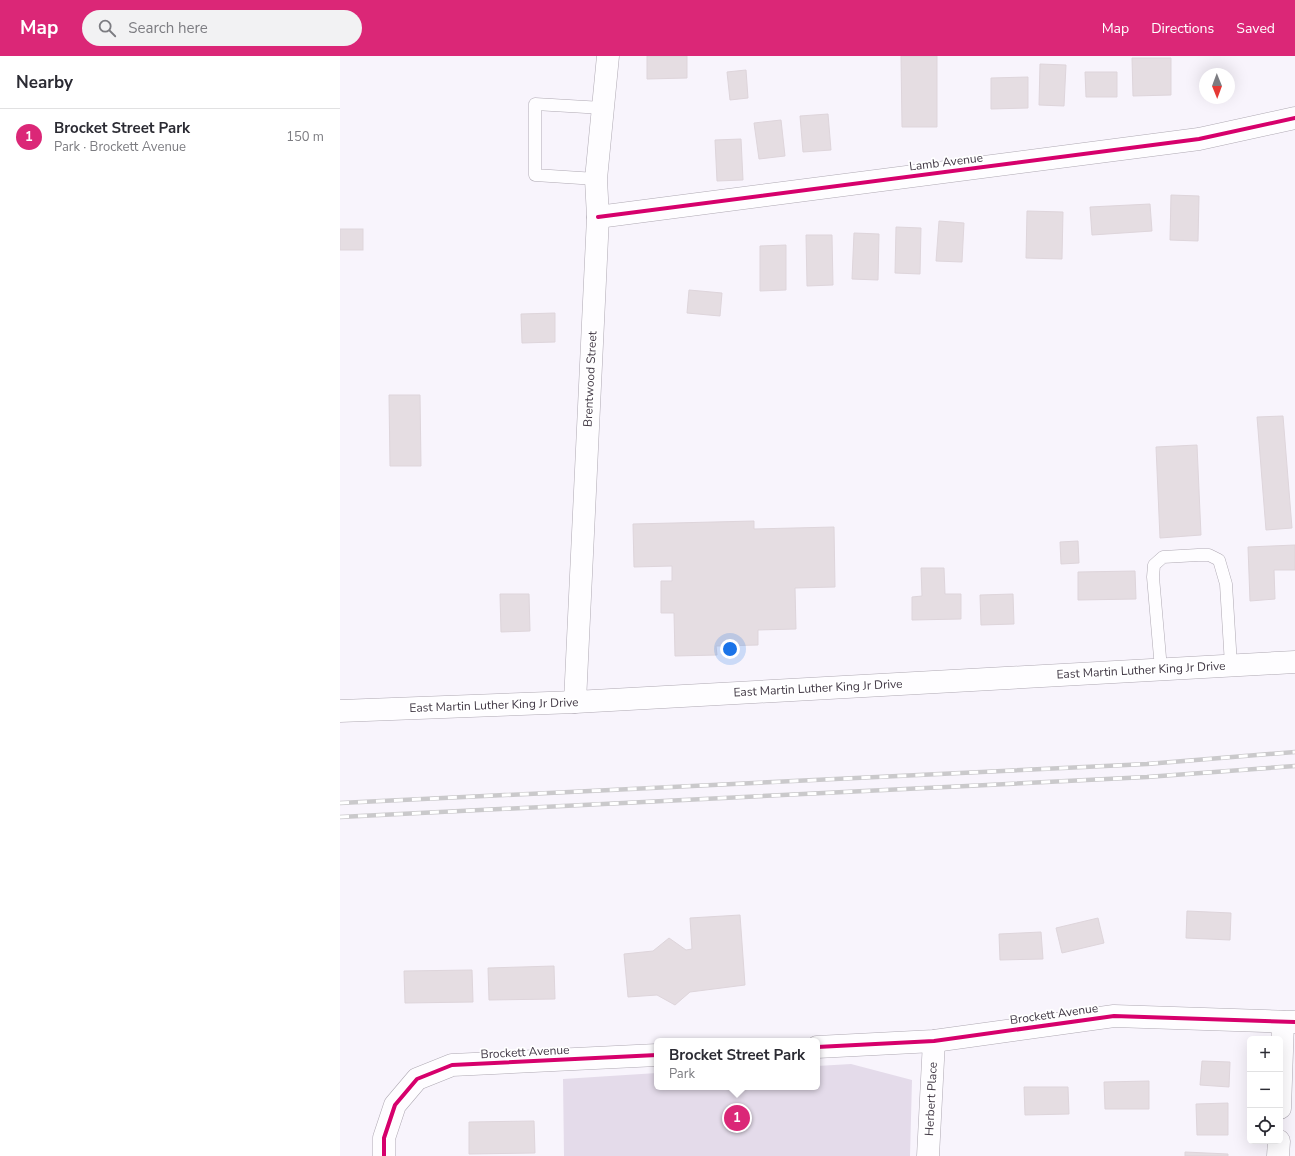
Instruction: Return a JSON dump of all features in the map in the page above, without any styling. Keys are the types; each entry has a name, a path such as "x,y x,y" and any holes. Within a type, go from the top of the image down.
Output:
{"street":[{"name":"Brentwood Street","path":"575,702 598,217 596,179 608,56"},
{"name":"Lamb Avenue","path":"598,217 1199,139 1295,118"},
{"name":"East Martin Luther King Jr Drive","path":"340,711 575,702 1295,662"},
{"name":"Brockett Avenue","path":"820,1047 934,1041 1114,1016 1289,1022"},
{"path":"1283,1079 1289,1022"},
{"name":"Herbert Place","path":"928,1156 934,1041"},
{"name":"Brockett Avenue","path":"384,1156 384,1138 395,1105 417,1079 452,1065 654,1055"},
{"path":"1278,1156 1279,1144"}],"lane":[{"path":"596,179 535,175 536,104 603,108"},
{"path":"1161,669 1153,576 1154,565 1163,557 1209,555 1219,560 1226,584 1231,665"}],"shaded area":[{"path":"851,1064 912,1080 910,1156 564,1156 563,1079 654,1073 654,1090 820,1090 820,1066"}],"building":[{"path":"647,56 687,56 687,78 647,79"},
{"path":"901,56 937,56 937,127 902,127"},
{"path":"1132,58 1171,58 1171,95 1133,96"},
{"path":"1040,64 1066,65 1064,106 1039,105"},
{"path":"746,70 748,98 730,100 727,72"},
{"path":"1085,72 1117,72 1117,97 1086,97"},
{"path":"1028,77 1028,108 991,109 991,78"},
{"path":"828,114 831,150 803,152 800,116"},
{"path":"781,120 785,156 759,159 754,123"},
{"path":"741,139 743,180 717,181 715,140"},
{"path":"1171,195 1199,196 1198,241 1170,240"},
{"path":"1150,204 1152,231 1092,235 1090,207"},
{"path":"1027,211 1063,212 1062,259 1026,258"},
{"path":"939,221 964,223 962,262 936,261"},
{"path":"896,227 921,228 920,274 895,273"},
{"path":"340,229 363,229 363,250 340,250"},
{"path":"854,233 879,234 878,280 852,279"},
{"path":"806,235 832,235 833,285 807,286"},
{"path":"786,245 786,290 760,291 760,246"},
{"path":"689,290 722,293 720,316 687,313"},
{"path":"555,313 555,342 522,343 521,314"},
{"path":"389,395 420,395 421,466 390,466"},
{"path":"1283,416 1292,528 1266,530 1257,417"},
{"path":"1197,445 1201,535 1160,538 1156,447"},
{"path":"754,521 754,529 834,527 835,587 795,588 796,629 758,630 758,645 716,646 717,655 675,656 674,613 661,613 661,581 672,581 672,566 634,567 633,524"},
{"path":"1078,541 1079,563 1061,564 1060,542"},
{"path":"1295,545 1295,570 1274,570 1275,599 1250,601 1248,547"},
{"path":"921,568 944,568 945,594 961,594 961,619 912,620 912,597 922,596"},
{"path":"1135,571 1136,599 1078,600 1078,572"},
{"path":"500,594 529,594 530,631 501,632"},
{"path":"1013,594 1014,624 981,625 980,595"},
{"path":"1187,911 1231,913 1230,940 1186,938"},
{"path":"740,915 745,985 690,992 675,1005 657,995 628,997 624,954 653,951 669,938 686,950 692,949 690,918"},
{"path":"1098,918 1104,943 1062,953 1056,928"},
{"path":"1041,932 1043,959 1000,960 999,934"},
{"path":"554,966 555,999 489,1000 488,968"},
{"path":"472,970 473,1002 405,1003 404,971"},
{"path":"1202,1061 1230,1062 1229,1087 1200,1085"},
{"path":"1149,1081 1149,1109 1105,1109 1104,1082"},
{"path":"1024,1087 1068,1087 1069,1114 1025,1115"},
{"path":"1228,1103 1228,1135 1197,1135 1196,1104"},
{"path":"534,1121 535,1153 469,1154 469,1122"},
{"path":"1185,1152 1228,1154 1228,1156 1185,1156"}],"railway":[{"path":"340,803 1147,764 1295,752"},
{"path":"340,817 1147,777 1295,766"}],"cycle path":[{"path":"598,217 1199,139 1295,118"},
{"path":"820,1047 934,1041 1114,1016 1295,1022"},
{"path":"384,1156 384,1138 395,1105 417,1079 452,1065 654,1055"}],"place":[{"name":"Brocket Street Park","path":"737,1118"}]}
